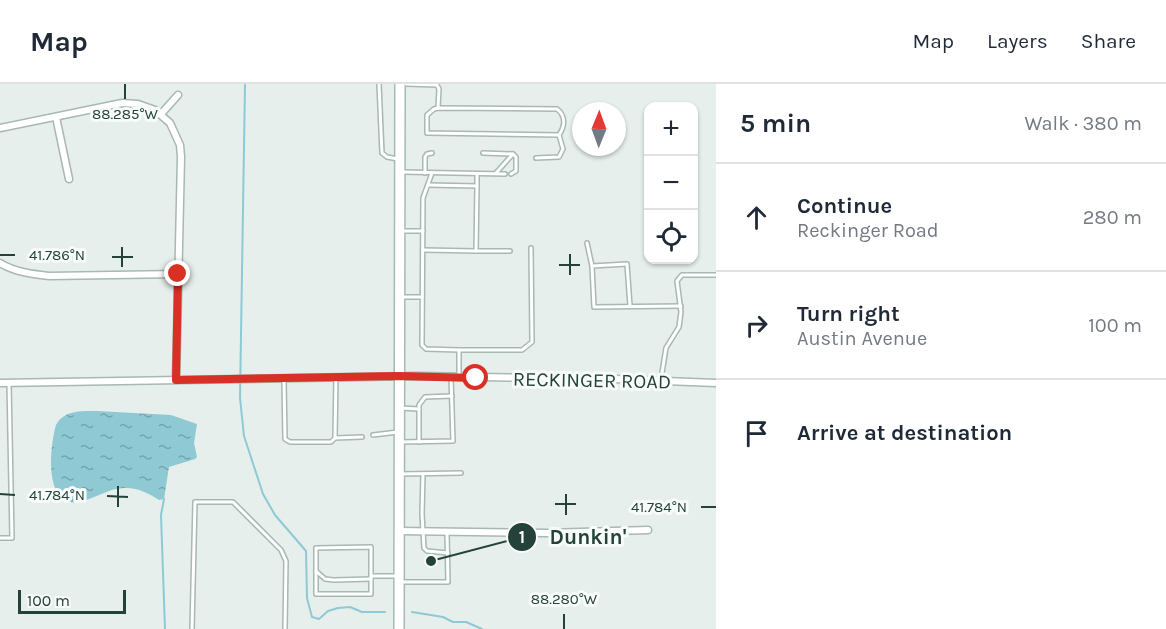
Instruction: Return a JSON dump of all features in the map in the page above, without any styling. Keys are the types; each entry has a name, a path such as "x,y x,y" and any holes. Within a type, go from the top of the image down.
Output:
{"main road":[{"path":"399,629 400,84"}],"street":[{"path":"161,114 178,95"},
{"path":"0,128 130,103 147,107 161,114 174,129 180,145 176,380"},
{"path":"56,117 69,179"},
{"path":"0,262 9,268 29,274 49,276 178,274"},
{"name":"RECKINGER ROAD","path":"0,382 399,376 716,383"},
{"path":"399,531 547,533 648,530"}],"lane":[{"path":"379,84 382,153 387,157 400,159"},
{"path":"406,84 436,85 439,89 438,108"},
{"path":"536,158 559,157 563,149 560,135 564,120 563,115 557,109 438,108 427,115 427,133 560,135"},
{"path":"425,172 425,157 427,153 432,153"},
{"path":"483,153 513,154"},
{"path":"495,174 513,154"},
{"path":"511,174 516,171 517,165 513,154"},
{"path":"400,172 505,174"},
{"path":"432,173 423,198 422,345 426,349 522,350 532,342 531,248"},
{"path":"476,251 477,174"},
{"path":"428,185 477,186"},
{"path":"400,231 423,231"},
{"path":"587,243 592,266 594,307 681,306"},
{"path":"423,250 510,251"},
{"path":"592,266 627,264 630,306"},
{"path":"661,380 666,348 679,327 681,306 677,281 682,275 716,275"},
{"path":"400,297 422,297"},
{"path":"459,350 459,377"},
{"path":"335,438 336,377"},
{"path":"373,435 387,432 419,442 453,441 451,377"},
{"path":"284,378 285,439 290,442 331,442 335,438 362,437"},
{"path":"0,538 12,538 9,382"},
{"path":"419,442 421,401 425,397 452,396"},
{"path":"399,408 419,409"},
{"path":"399,474 461,473"},
{"path":"423,474 423,544 427,551 448,552"},
{"path":"192,629 195,502 233,502 281,550 286,561 285,629"},
{"path":"316,571 325,579 334,580 371,577 448,582 447,533"},
{"path":"371,547 371,577 372,594 316,594 316,548 371,547"}],"water":[{"path":"79,411 171,415 197,424 194,443 197,457 169,467 164,499 159,500 133,488 118,488 79,502 67,501 59,495 54,486 51,460 56,425 68,414"}],"waterway":[{"path":"245,84 240,398 244,436 263,494 275,515 306,551 307,598 312,617 319,619 328,611 350,607 362,612 385,612"},
{"path":"164,499 161,515 165,629"},
{"path":"412,612 443,617 453,622 466,622 482,629"}],"place":[{"name":"Dunkin'","path":"431,561"}],"route":[{"path":"178,274 176,380 399,376 476,378"}]}
